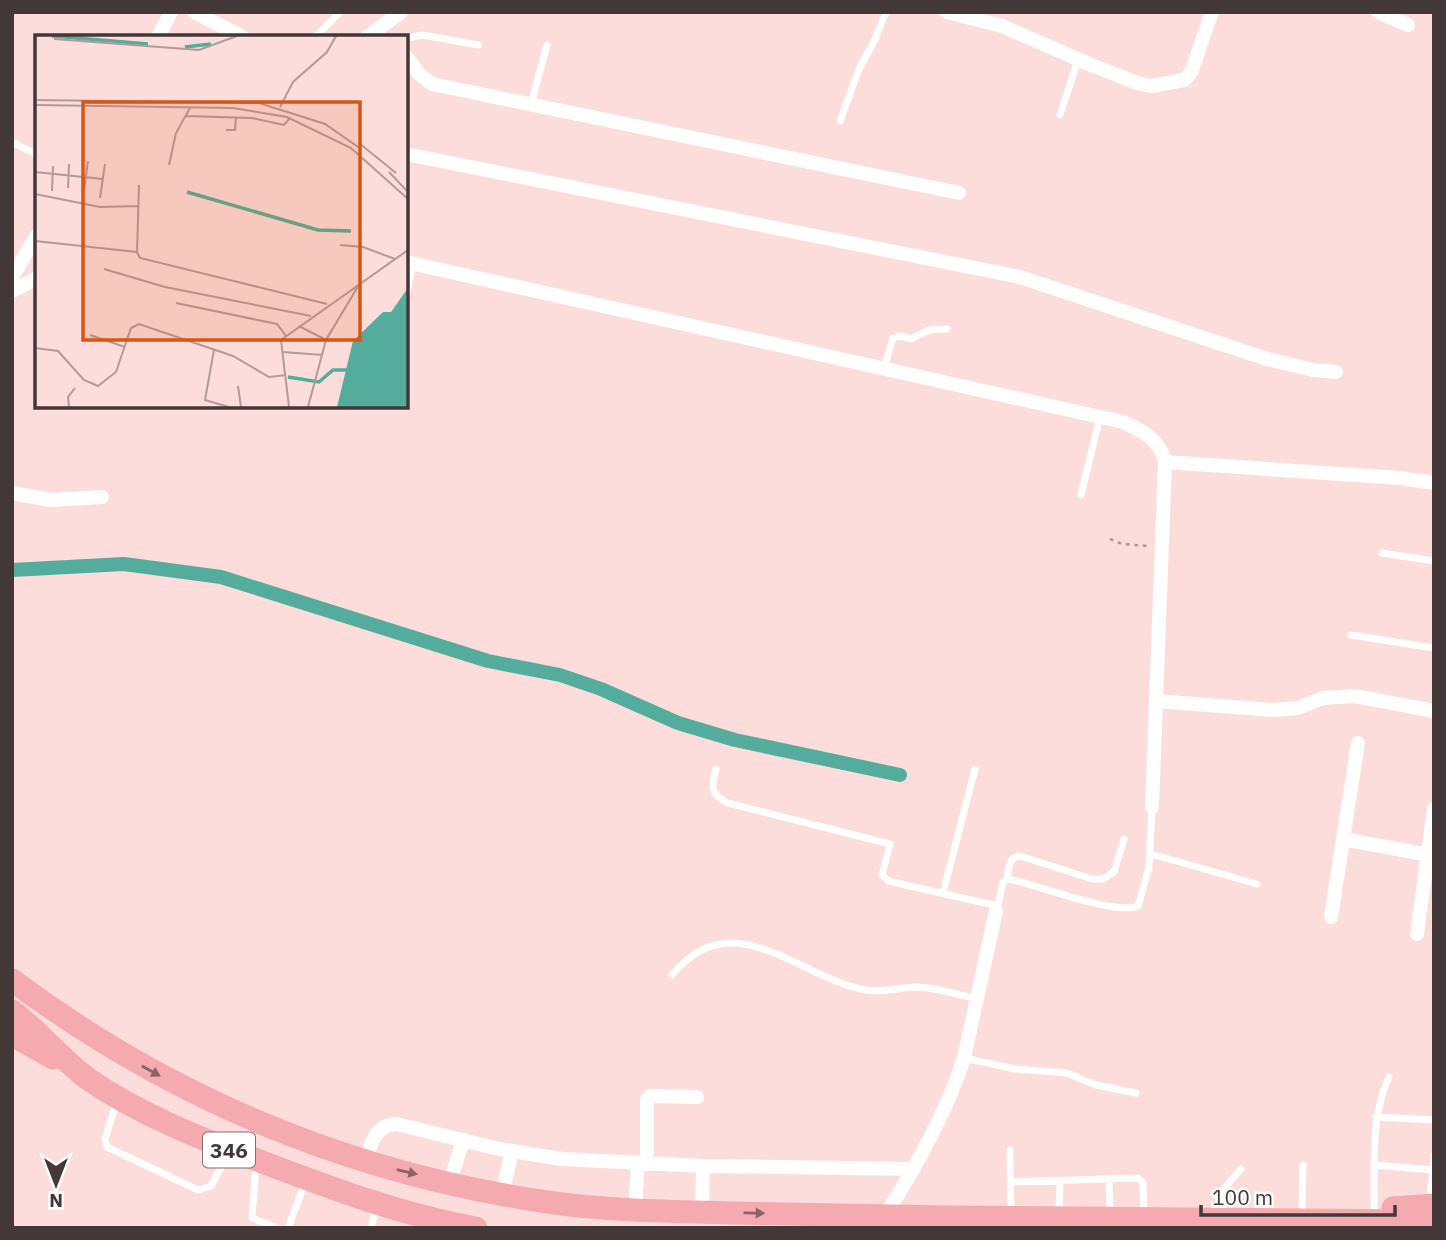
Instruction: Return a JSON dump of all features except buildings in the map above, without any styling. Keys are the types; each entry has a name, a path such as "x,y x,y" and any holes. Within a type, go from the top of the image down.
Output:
{"main road":[{"path":"12,961 120,1052"},
{"name":"346","path":"12,979 45,1004 120,1052 203,1098 284,1132 366,1161 502,1194 556,1203 702,1212 884,1217 1275,1220 1432,1210"},
{"name":"346","path":"12,1011 32,1025 86,1077 118,1097 230,1150 306,1180 377,1203 415,1221 476,1228"},
{"path":"12,1035 86,1077"},
{"path":"1275,1220 1374,1209 1432,1210"}],"street":[{"path":"159,35 171,12"},
{"path":"194,12 239,35"},
{"path":"370,35 401,12"},
{"path":"946,12 1002,26 1137,83 1151,86 1184,80 1192,73 1212,12"},
{"path":"1378,12 1408,25"},
{"path":"385,24 392,35"},
{"path":"408,59 419,74 432,84 959,193"},
{"path":"408,154 1020,277 1264,358 1313,370 1336,372"},
{"path":"12,276 35,238"},
{"path":"410,262 1123,422 1145,431 1158,446 1165,462 1152,807"},
{"path":"12,291 35,279"},
{"path":"1165,462 1400,478 1434,483"},
{"path":"12,493 50,500 102,497"},
{"path":"1156,701 1273,710 1298,708 1322,698 1355,696 1434,711"},
{"path":"1331,917 1358,743"},
{"path":"1417,934 1431,856 1434,809"},
{"path":"1343,839 1431,856"},
{"path":"884,1217 914,1169 957,1079 978,999 997,909"},
{"path":"635,1209 650,1096 697,1097"},
{"path":"366,1161 377,1130 391,1124 512,1151 562,1159 703,1166 914,1169"},
{"path":"450,1182 463,1140"},
{"path":"502,1194 512,1151"},
{"path":"702,1212 703,1166"}],"lane":[{"path":"317,35 340,12"},
{"path":"840,121 859,69 886,12"},
{"path":"408,38 423,35 478,45"},
{"path":"531,104 547,45"},
{"path":"1060,115 1078,59"},
{"path":"12,142 35,154"},
{"path":"884,369 892,338 900,336 911,339 929,330 947,329"},
{"path":"1081,495 1100,417"},
{"path":"1382,553 1434,561"},
{"path":"1352,635 1434,648"},
{"path":"716,769 713,785 717,798 887,842 891,847 882,875 884,879 997,909 1003,882 1007,879 1011,860 1015,856 1092,879 1103,879 1114,872 1124,839"},
{"path":"943,893 975,769"},
{"path":"1007,879 1109,906 1131,908 1139,903 1151,854 1152,807"},
{"path":"1151,854 1256,884"},
{"path":"672,975 684,960 700,949 722,943 755,947 850,987 887,991 925,988 978,999"},
{"path":"964,1058 1015,1069 1067,1073 1096,1085 1136,1093"},
{"path":"1374,1209 1376,1117 1389,1077"},
{"path":"118,1097 105,1139 107,1147 198,1190 211,1186 230,1150"},
{"path":"1376,1117 1434,1120"},
{"path":"1010,1150 1011,1218"},
{"path":"1432,1210 1434,1156"},
{"path":"250,1228 257,1160"},
{"path":"1301,1216 1303,1165"},
{"path":"1375,1165 1432,1170"},
{"path":"1223,1219 1223,1190 1241,1169"},
{"path":"1011,1182 1138,1178 1142,1181 1144,1219"},
{"path":"288,1228 306,1180"},
{"path":"1109,1180 1110,1218"},
{"path":"1059,1218 1060,1181"},
{"path":"371,1228 377,1203"},
{"path":"252,1218 277,1228"}],"path":[{"path":"1110,539 1122,544 1162,547"}],"water":[{"path":"12,567 62,567 12,576"}],"waterway":[{"path":"12,570 124,564 221,577 488,661 560,675 601,689 678,723 735,740 900,775"}]}
